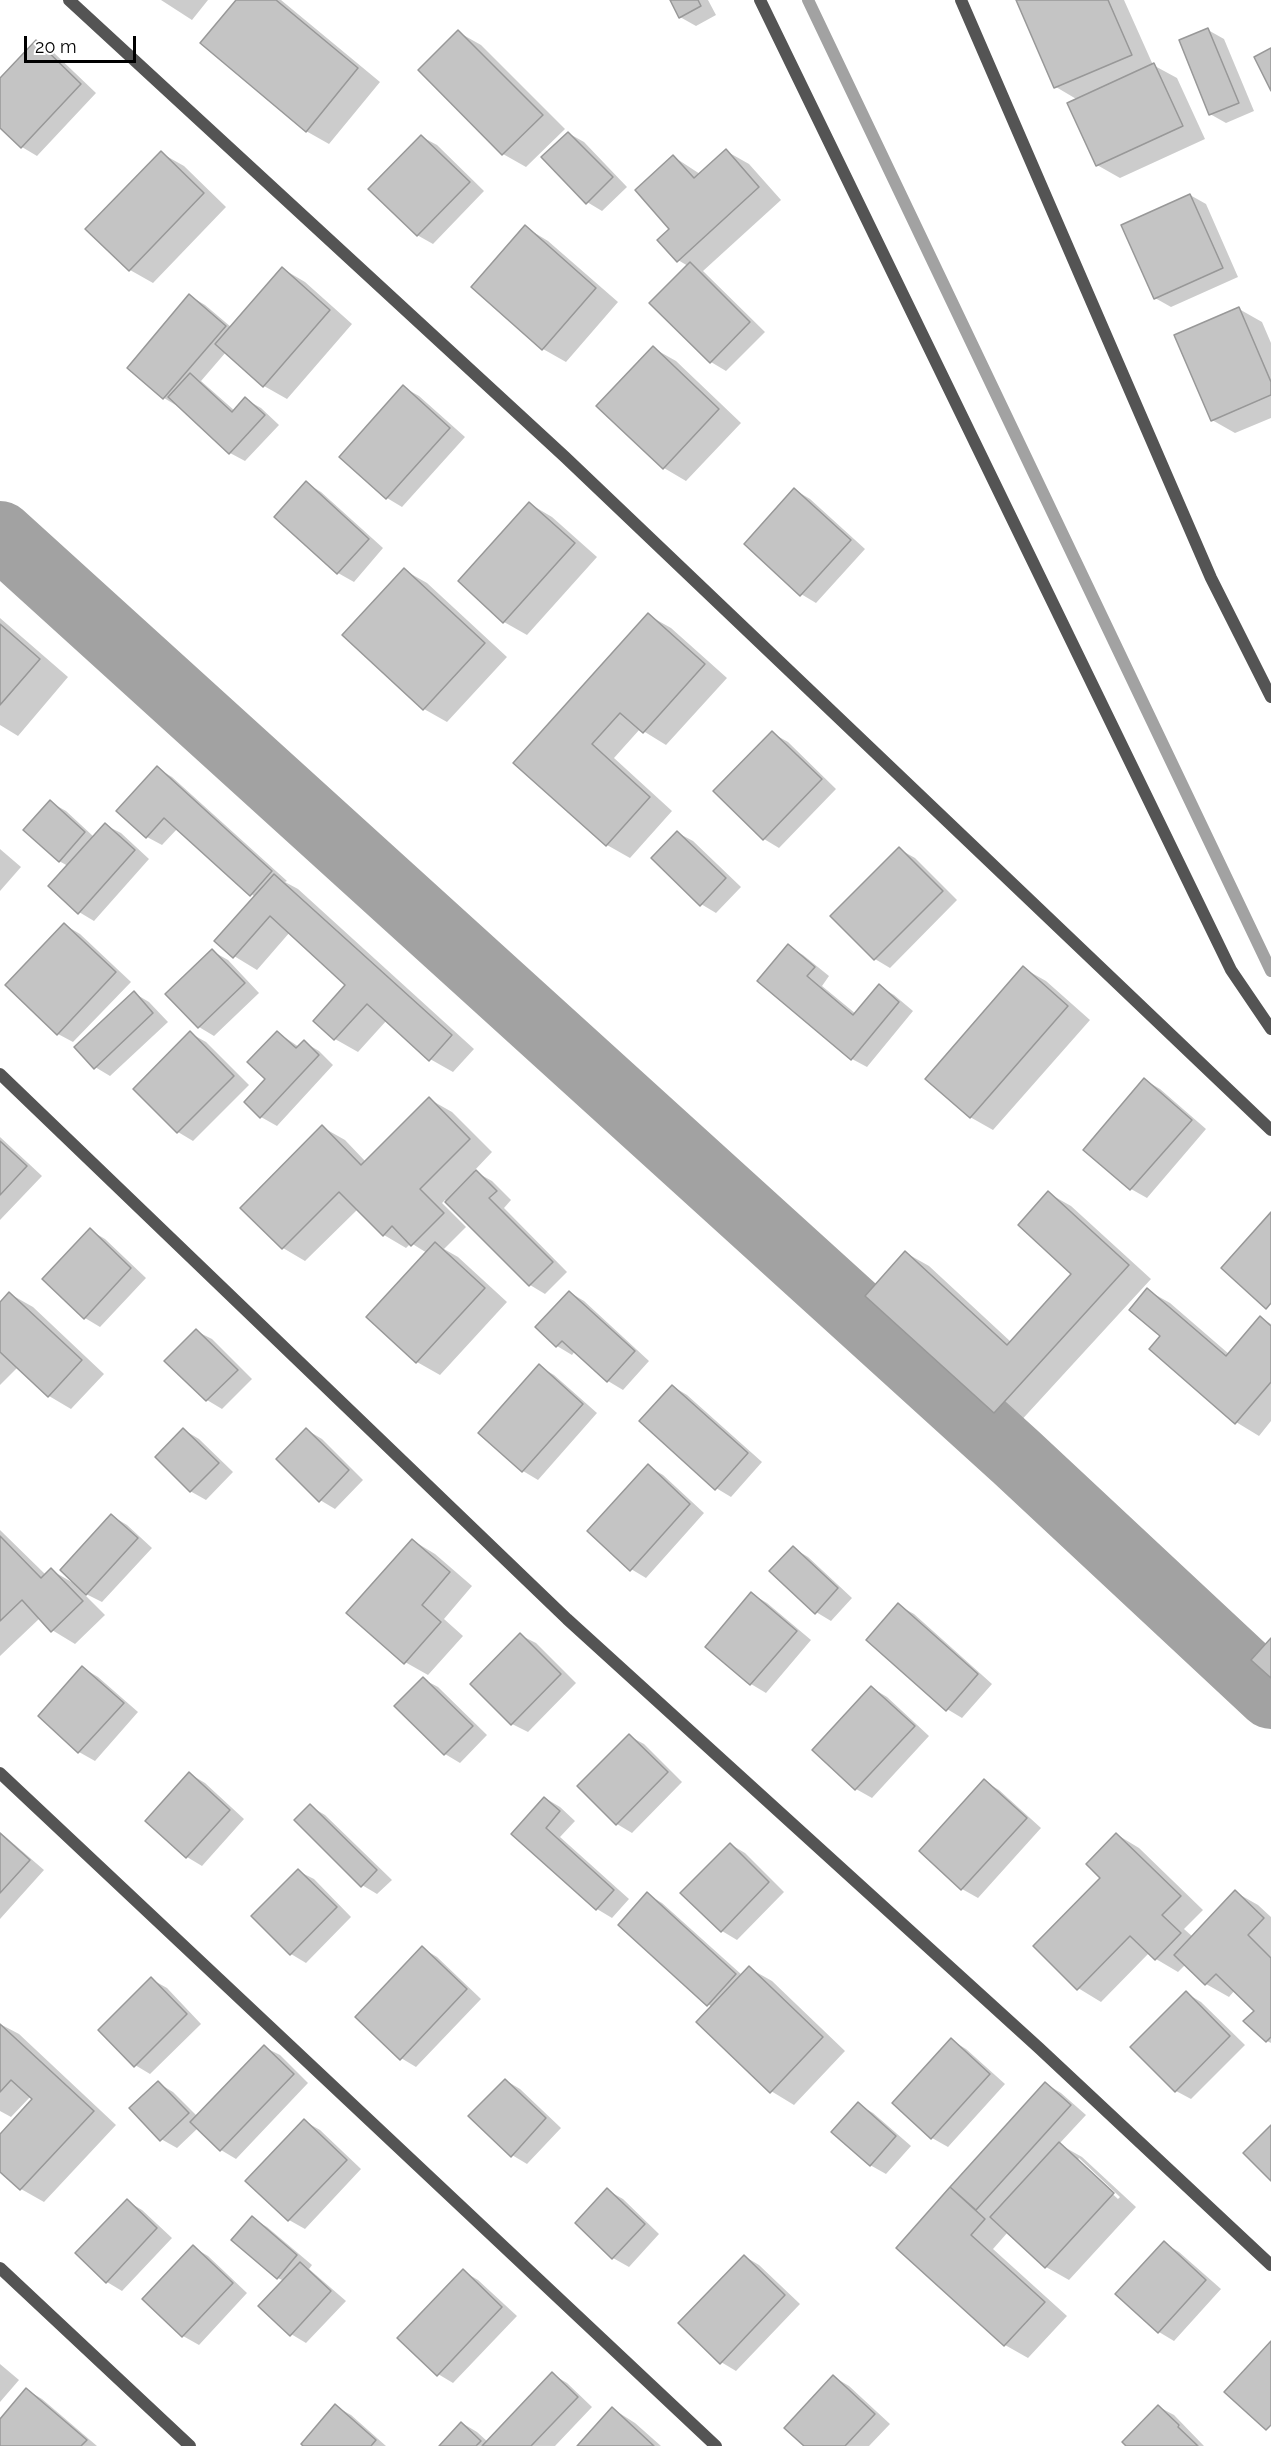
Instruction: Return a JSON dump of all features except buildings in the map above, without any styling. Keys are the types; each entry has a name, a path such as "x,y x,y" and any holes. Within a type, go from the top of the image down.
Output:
{"street":[{"path":"69,0 565,457 1271,1130"},
{"path":"760,0 1231,970 1271,1029"},
{"path":"962,0 1211,578 1271,697"},
{"path":"0,1074 567,1619 1039,2048 1271,2265"},
{"path":"0,1773 716,2446"},
{"path":"0,2268 190,2446"}],"waterway":[{"path":"808,0 1271,971"},
{"path":"0,535 1016,1457 1271,1695"}]}
